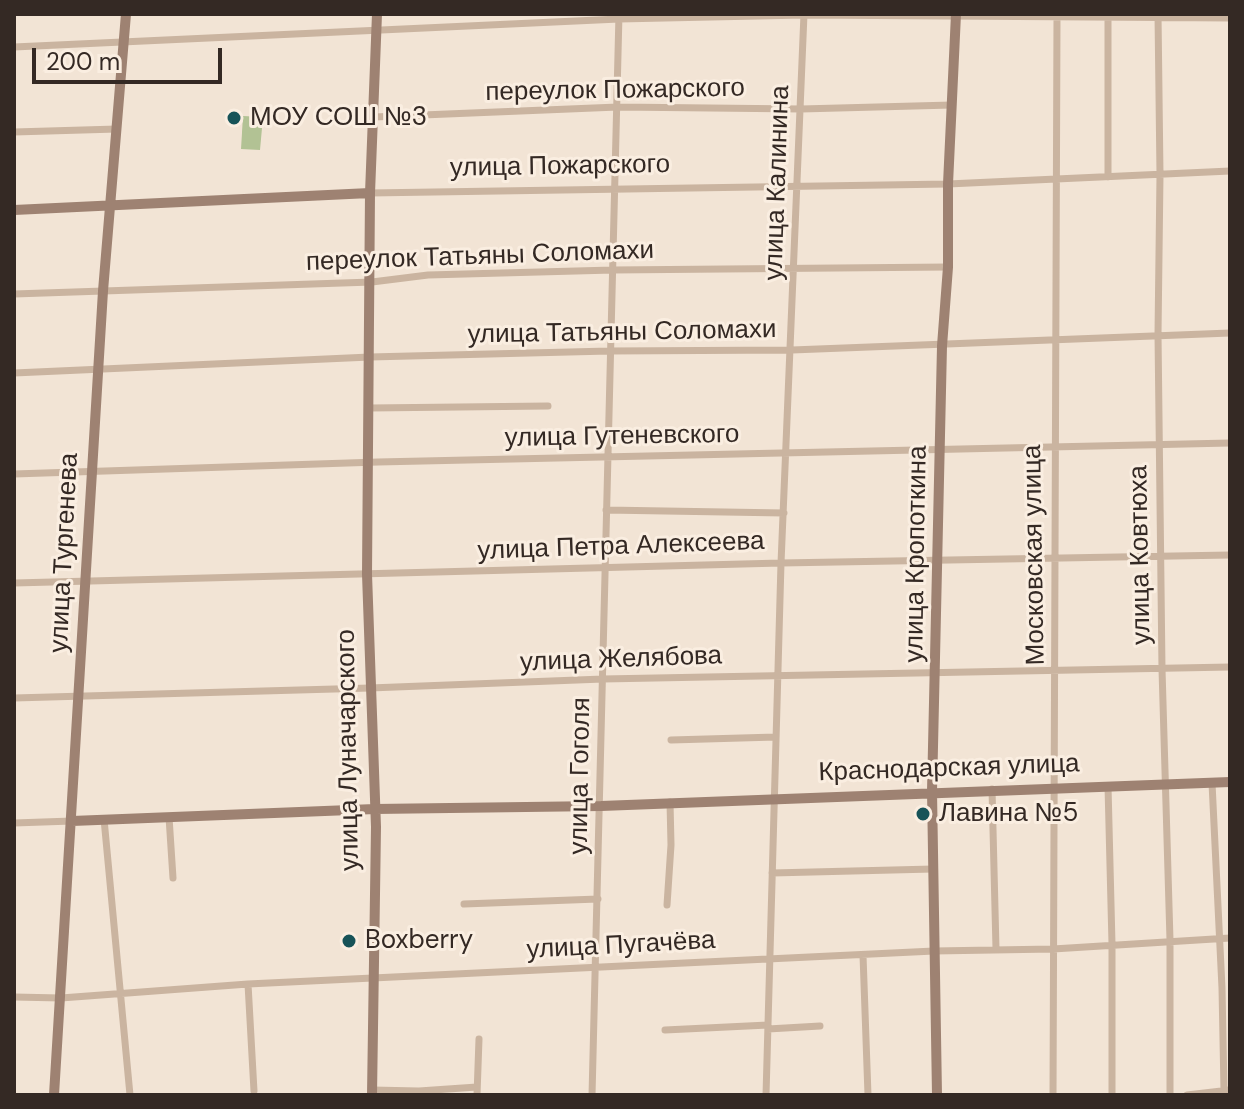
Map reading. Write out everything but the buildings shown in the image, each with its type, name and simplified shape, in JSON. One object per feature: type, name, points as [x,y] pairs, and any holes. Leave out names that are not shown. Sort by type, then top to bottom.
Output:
[{"type":"main road","name":"улица Тургенева","points":[[54,1095],[91,471],[126,14]]},
{"type":"main road","name":"улица Луначарского","points":[[372,1092],[375,809],[367,574],[372,282],[370,193],[377,14]]},
{"type":"main road","name":"улица Кропоткина","points":[[937,1095],[932,791],[942,346],[948,267],[948,184],[956,16]]},
{"type":"main road","name":"улица Пожарского","points":[[14,210],[370,193]]},
{"type":"main road","name":"Краснодарская улица","points":[[72,821],[375,809],[601,806],[1230,782]]},
{"type":"street","name":"улица Калинина","points":[[766,1095],[781,563],[804,15]]},
{"type":"street","points":[[14,47],[376,31],[619,16],[1158,15],[1230,18]]},
{"type":"street","name":"улица Ковтюха","points":[[1158,15],[1159,444],[1170,940],[1170,1095]]},
{"type":"street","name":"улица Гоголя","points":[[592,1095],[619,16]]},
{"type":"street","name":"Московская улица","points":[[1053,1095],[1057,16]]},
{"type":"street","points":[[1108,17],[1108,177]]},
{"type":"street","name":"переулок Пожарского","points":[[374,117],[618,107],[801,109],[952,105]]},
{"type":"street","points":[[14,132],[117,129]]},
{"type":"street","name":"улица Пожарского","points":[[370,193],[948,184],[1230,171]]},
{"type":"street","name":"переулок Татьяны Соломахи","points":[[14,294],[372,282],[428,275],[948,267]]},
{"type":"street","name":"улица Татьяны Соломахи","points":[[14,373],[370,357],[942,346],[1230,333]]},
{"type":"street","points":[[370,408],[548,406]]},
{"type":"street","name":"улица Гутеневского","points":[[14,474],[1230,443]]},
{"type":"street","points":[[606,510],[784,513]]},
{"type":"street","name":"улица Петра Алексеева","points":[[14,583],[1230,555]]},
{"type":"street","name":"улица Желябова","points":[[14,698],[603,679],[1230,667]]},
{"type":"street","points":[[671,740],[776,737]]},
{"type":"street","points":[[1187,1095],[1227,1090],[1212,783]]},
{"type":"street","points":[[1108,786],[1112,1095]]},
{"type":"street","points":[[992,789],[996,949]]},
{"type":"street","points":[[667,905],[670,802]]},
{"type":"street","points":[[169,817],[173,878]]},
{"type":"street","points":[[104,819],[130,1095]]},
{"type":"street","name":"Краснодарская улица","points":[[14,823],[72,821]]},
{"type":"street","points":[[772,873],[933,869]]},
{"type":"street","points":[[464,904],[598,899]]},
{"type":"street","name":"улица Пугачёва","points":[[14,997],[119,996],[248,984],[934,951],[1053,949],[1230,938]]},
{"type":"street","points":[[863,955],[868,1095]]},
{"type":"street","points":[[248,984],[254,1091]]},
{"type":"street","points":[[665,1030],[820,1026]]},
{"type":"street","points":[[477,1091],[479,1039]]},
{"type":"street","name":"улица Луначарского","points":[[372,1092],[477,1091]]},
{"type":"green space","points":[[243,116],[263,117],[260,150],[241,149]]},
{"type":"place","name":"МОУ СОШ №3","points":[[234,118]]},
{"type":"place","name":"Лавина №5","points":[[923,814]]},
{"type":"place","name":"Boxberry","points":[[349,941]]}]
